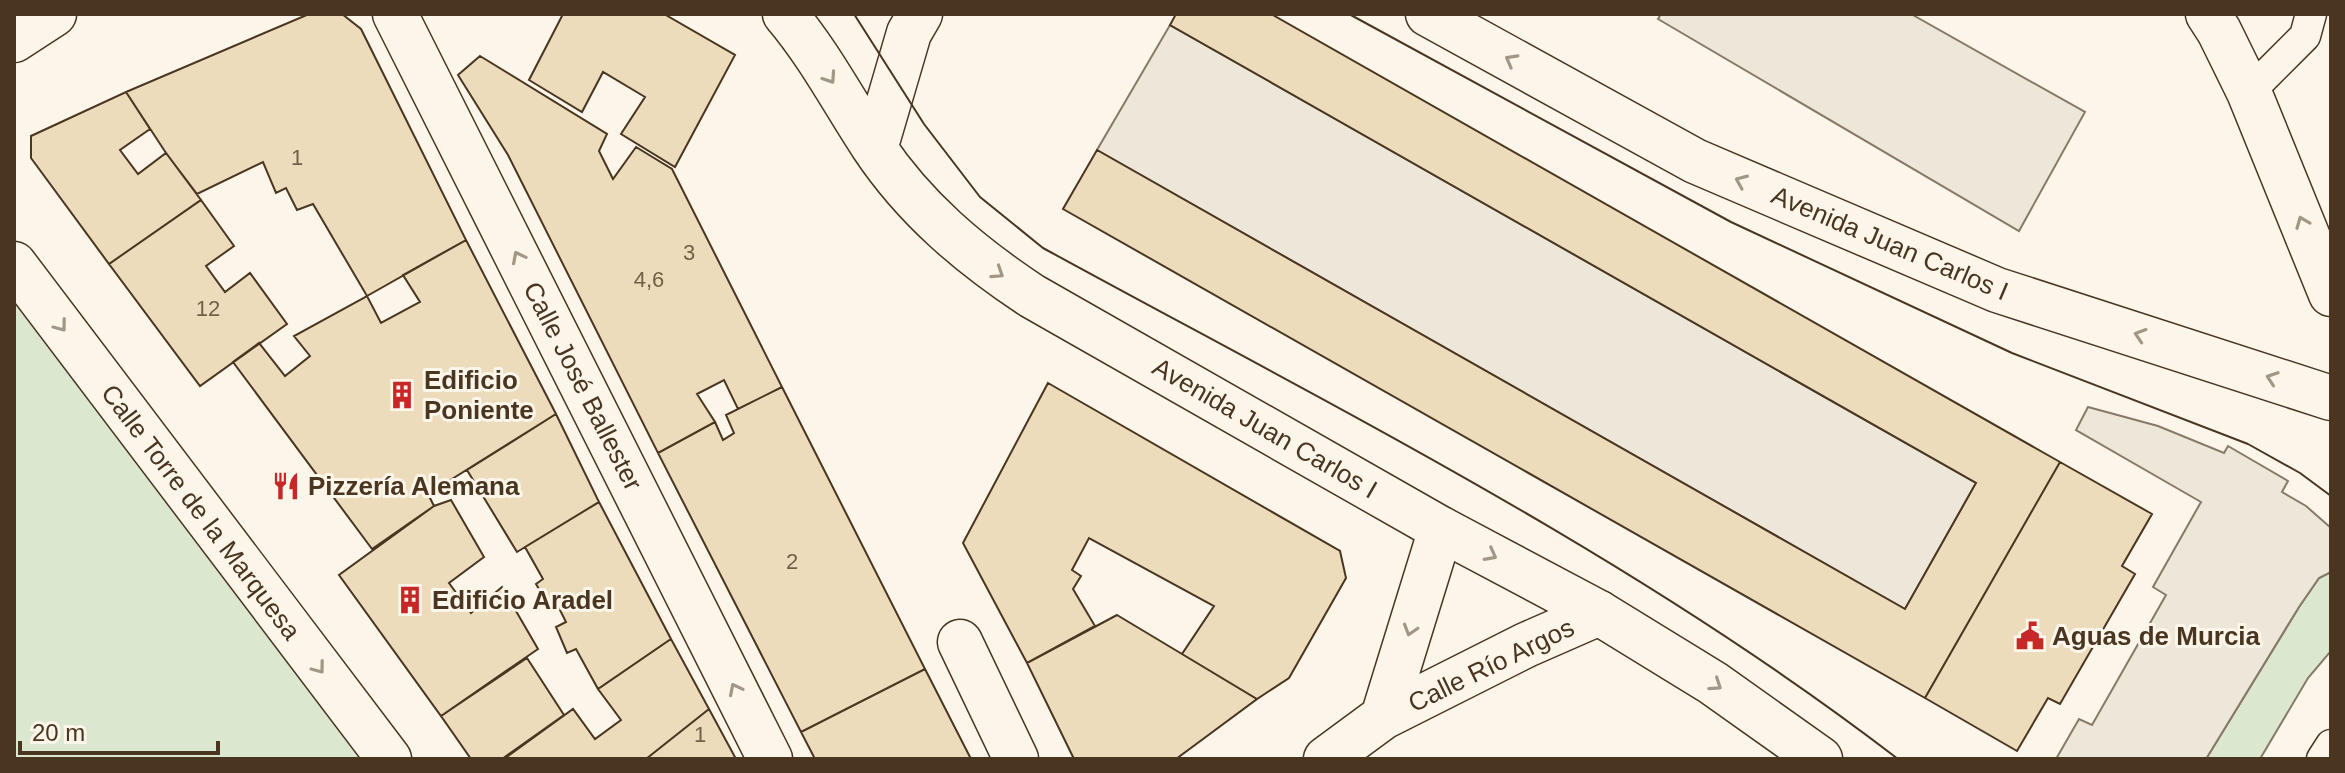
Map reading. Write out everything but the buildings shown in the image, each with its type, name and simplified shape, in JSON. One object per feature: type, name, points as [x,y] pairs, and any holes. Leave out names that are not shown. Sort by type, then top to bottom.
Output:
[{"type":"street","points":[[14,40],[54,14]]},
{"type":"street","name":"Calle José Ballester","points":[[395,14],[770,759]]},
{"type":"street","name":"Avenida Juan Carlos I","points":[[785,14],[875,149],[913,197],[948,235],[986,266],[1032,296],[1441,529],[1599,613],[1713,683],[1820,759]]},
{"type":"street","points":[[875,149],[909,33],[920,14]]},
{"type":"street","name":"Avenida Juan Carlos I","points":[[1428,14],[1695,161],[1997,290],[2331,398]]},
{"type":"street","points":[[2208,14],[2249,92],[2331,294]]},
{"type":"street","name":"Calle Torre de la Marquesa","points":[[14,264],[389,759]]},
{"type":"street","name":"Calle Río Argos","points":[[1383,717],[1441,529]]},
{"type":"street","name":"Calle Río Argos","points":[[1326,759],[1383,717],[1526,645],[1599,613]]},
{"type":"street","points":[[960,642],[1016,759]]},
{"type":"lane","points":[[2249,92],[2305,36],[2311,14]]},
{"type":"lane","points":[[2322,759],[2331,745]]},
{"type":"green space","points":[[14,264],[389,759],[14,759]]},
{"type":"green space","points":[[2331,572],[2331,651],[2308,678],[2260,759],[2206,759],[2299,607],[2319,578]]},
{"type":"shaded area","points":[[1661,14],[1911,14],[2085,112],[2019,231],[1658,19]]},
{"type":"shaded area","points":[[1170,25],[1976,483],[1905,609],[1097,150]]},
{"type":"shaded area","points":[[2088,407],[2158,426],[2224,453],[2228,446],[2288,481],[2282,492],[2306,506],[2331,528],[2331,572],[2319,578],[2299,607],[2206,759],[2056,759],[2079,719],[2092,725],[2166,595],[2153,587],[2201,502],[2076,430]]},
{"type":"tram line","points":[[854,14],[924,124],[980,197],[1043,248],[1372,426],[1588,550],[1797,685],[1898,759]]},
{"type":"tram line","points":[[1349,14],[1731,222],[2012,353],[2248,444],[2300,473],[2331,496]]},
{"type":"place","name":"Edificio Poniente","points":[[402,395]]},
{"type":"place","name":"Pizzería Alemana","points":[[286,486]]},
{"type":"place","name":"Edificio Aradel","points":[[410,600]]},
{"type":"place","name":"Aguas de Murcia","points":[[2030,636]]}]
